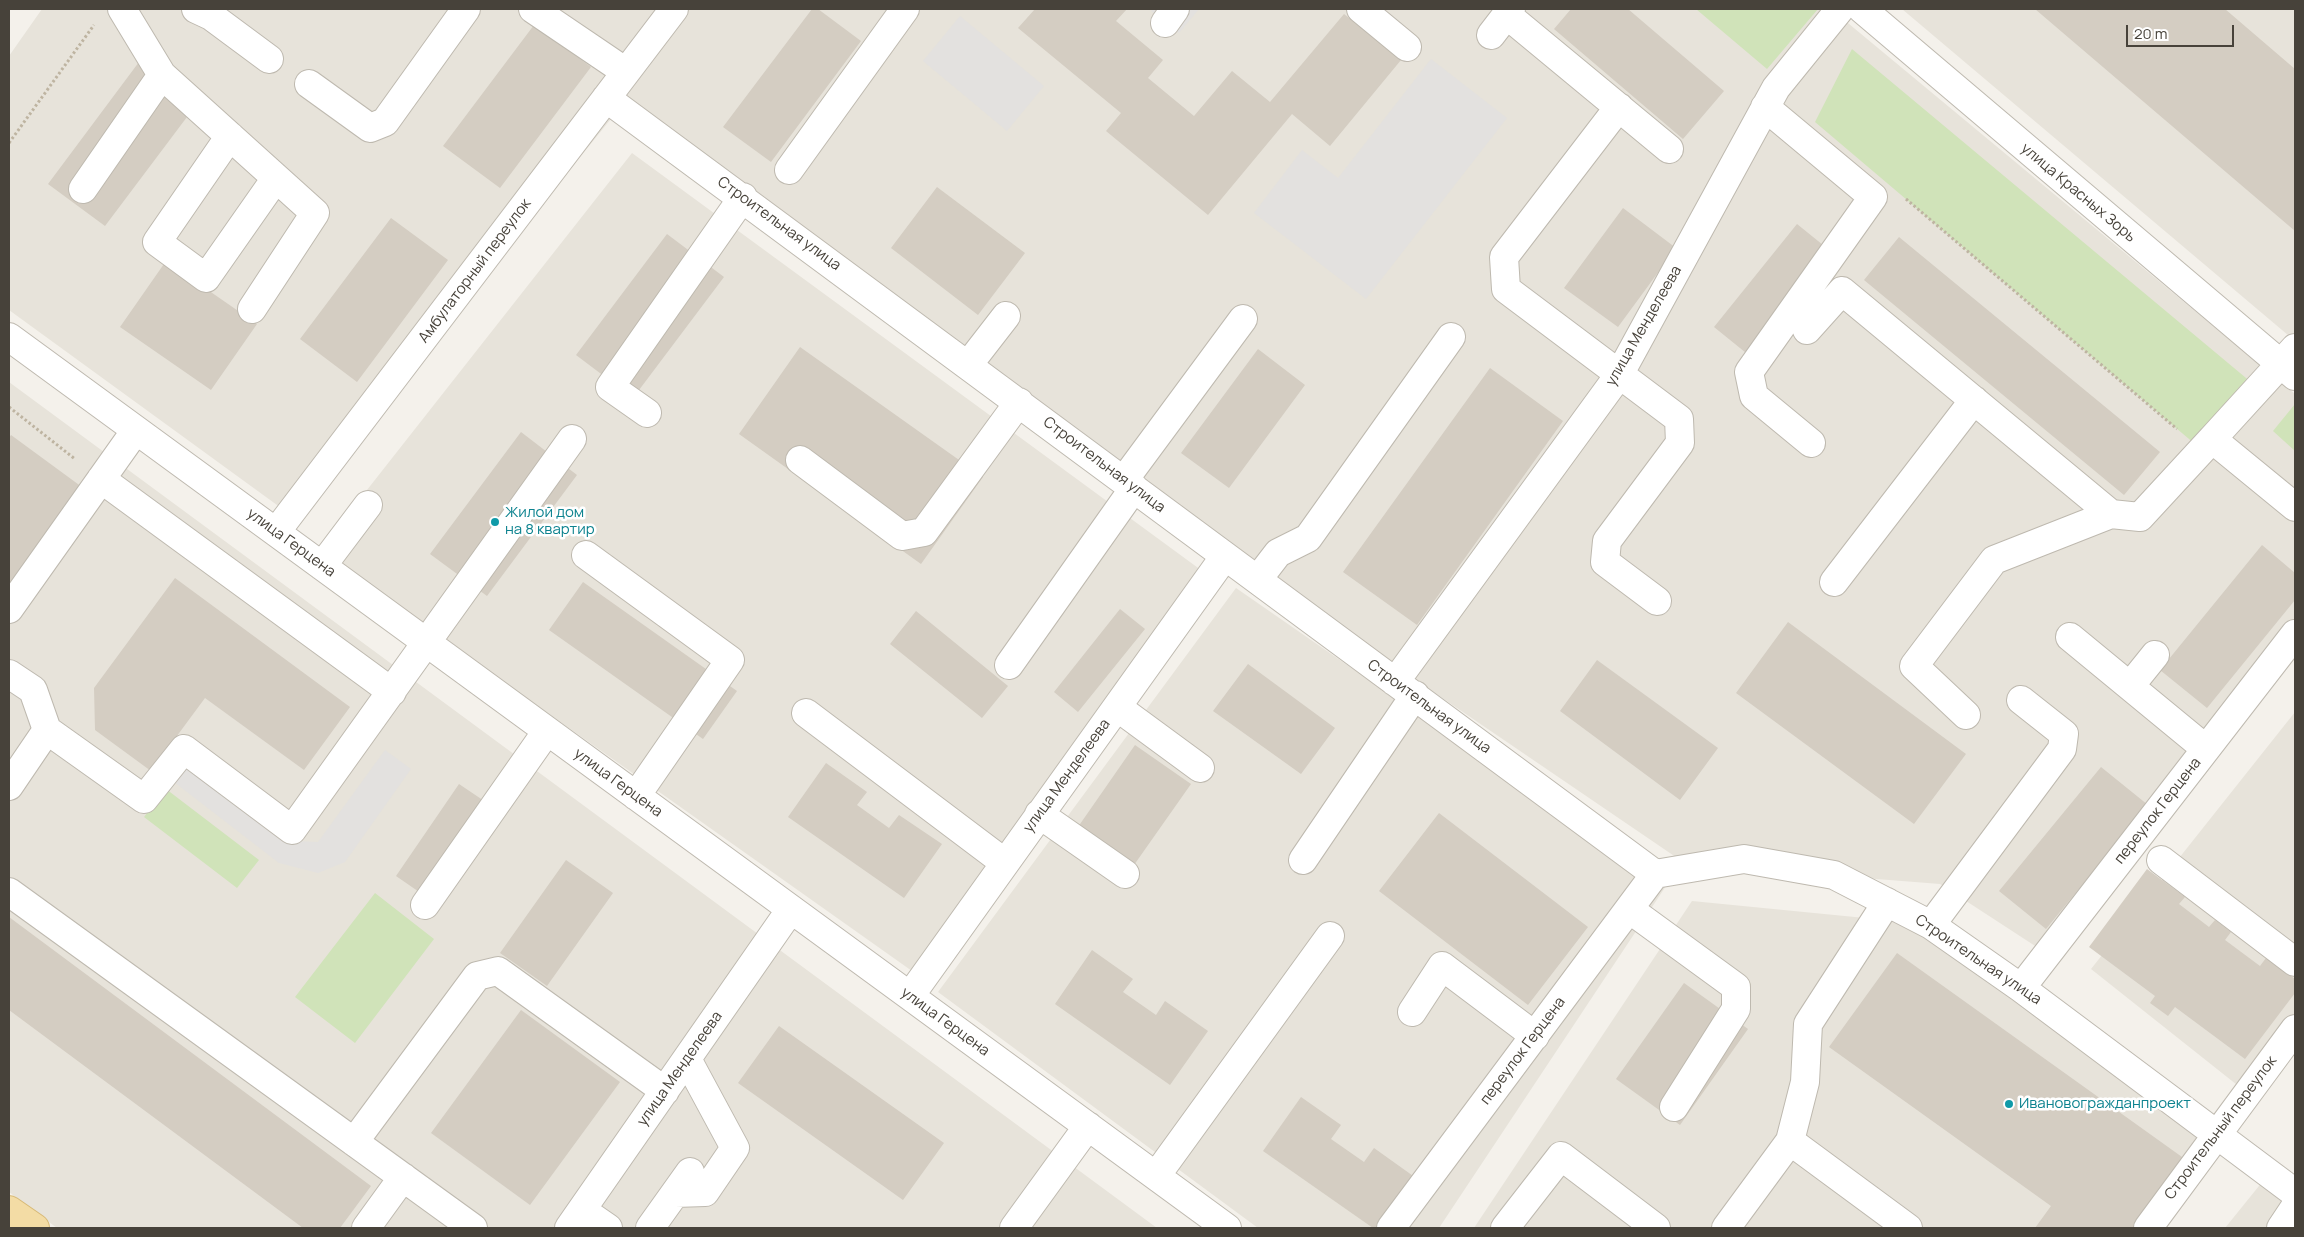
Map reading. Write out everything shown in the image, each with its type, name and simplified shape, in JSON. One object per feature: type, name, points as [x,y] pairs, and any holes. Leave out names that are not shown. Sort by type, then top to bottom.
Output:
[{"type":"main road","points":[[9,1210],[35,1228]]},
{"type":"street","points":[[122,9],[162,75],[315,212],[252,309]]},
{"type":"street","points":[[309,84],[370,128],[385,122],[466,9]]},
{"type":"street","points":[[534,9],[626,72]]},
{"type":"street","name":"Амбулаторный переулок","points":[[276,532],[674,9]]},
{"type":"street","points":[[1361,9],[1407,47]]},
{"type":"street","name":"улица Менделеева","points":[[1303,860],[1405,689],[1619,375],[1776,88],[1840,9]]},
{"type":"street","name":"улица Красных Зорь","points":[[1862,9],[2291,363]]},
{"type":"street","points":[[208,11],[269,59]]},
{"type":"street","points":[[789,170],[896,12]]},
{"type":"street","points":[[1503,19],[1619,107],[1669,150]]},
{"type":"street","points":[[83,189],[162,75]]},
{"type":"street","name":"Строительная улица","points":[[606,98],[744,197],[1655,874],[1744,859],[1834,875],[1931,925],[2021,988],[2295,1193]]},
{"type":"street","points":[[1619,107],[1504,257],[1506,289],[1679,420],[1680,443],[1607,541],[1606,562],[1657,601]]},
{"type":"street","points":[[1765,108],[1873,196],[1749,372],[1754,396],[1811,443]]},
{"type":"street","points":[[230,136],[157,242],[206,278],[276,178]]},
{"type":"street","points":[[647,413],[610,387],[744,197]]},
{"type":"street","points":[[1807,330],[1842,291],[2111,514]]},
{"type":"street","points":[[968,364],[1006,316]]},
{"type":"street","points":[[1009,665],[1129,484],[1242,319]]},
{"type":"street","name":"улица Герцена","points":[[9,337],[1227,1228]]},
{"type":"street","points":[[1258,579],[1278,553],[1308,538],[1451,337]]},
{"type":"street","points":[[1966,715],[1914,666],[1994,560],[2111,514],[2140,517],[2207,444],[2291,363]]},
{"type":"street","points":[[1834,582],[1974,400]]},
{"type":"street","points":[[800,460],[902,536],[924,532],[1019,402]]},
{"type":"street","points":[[9,609],[136,430]]},
{"type":"street","points":[[9,674],[33,690],[47,730],[144,799],[184,748],[292,830],[572,439]]},
{"type":"street","points":[[2207,444],[2295,507]]},
{"type":"street","points":[[101,479],[392,692]]},
{"type":"street","points":[[322,566],[368,504]]},
{"type":"street","points":[[586,555],[730,660],[636,796]]},
{"type":"street","name":"улица Менделеева","points":[[910,996],[1225,556]]},
{"type":"street","name":"переулок Герцена","points":[[2021,988],[2295,634]]},
{"type":"street","points":[[2070,637],[2206,749]]},
{"type":"street","points":[[2130,686],[2155,655]]},
{"type":"street","points":[[1931,925],[2062,749],[2064,734],[2021,700]]},
{"type":"street","points":[[1116,707],[1200,768]]},
{"type":"street","points":[[806,713],[1005,863]]},
{"type":"street","points":[[9,786],[47,730]]},
{"type":"street","points":[[425,905],[547,731]]},
{"type":"street","points":[[1039,814],[1125,874]]},
{"type":"street","points":[[2161,860],[2295,962]]},
{"type":"street","name":"переулок Герцена","points":[[1391,1228],[1655,874]]},
{"type":"street","points":[[9,892],[473,1228]]},
{"type":"street","points":[[1726,1228],[1790,1141],[1805,1082],[1808,1024],[1887,902]]},
{"type":"street","name":"улица Менделеева","points":[[575,1219],[791,909]]},
{"type":"street","points":[[1629,909],[1736,987],[1736,1010],[1674,1107]]},
{"type":"street","points":[[1156,1176],[1330,936]]},
{"type":"street","points":[[1412,1012],[1442,966],[1534,1036]]},
{"type":"street","points":[[354,1142],[477,976],[498,971],[665,1091]]},
{"type":"street","name":"Строительный переулок","points":[[2148,1228],[2295,1029]]},
{"type":"street","points":[[650,1228],[683,1182],[705,1192],[735,1148],[687,1059]]},
{"type":"street","points":[[1014,1228],[1088,1126]]},
{"type":"street","points":[[1790,1141],[1908,1228]]},
{"type":"street","points":[[1505,1228],[1561,1156],[1656,1228]]},
{"type":"street","points":[[366,1228],[403,1177]]},
{"type":"street","points":[[2281,1228],[2295,1207]]},
{"type":"street","points":[[575,1219],[608,1228]]},
{"type":"path","points":[[9,144],[95,25]]},
{"type":"path","points":[[1898,193],[2207,444]]},
{"type":"path","points":[[9,407],[101,479]]},
{"type":"shaded area","points":[[42,9],[1831,9],[2295,394],[2295,651],[2049,955],[1940,884],[1686,864],[1134,488],[619,109],[276,532],[288,513],[9,310],[9,56]]},
{"type":"shaded area","points":[[1153,9],[1199,9],[1179,33],[1151,11]]},
{"type":"shaded area","points":[[1902,9],[2295,9],[2295,341]]},
{"type":"shaded area","points":[[960,16],[1044,86],[1007,131],[923,61]]},
{"type":"shaded area","points":[[1431,59],[1507,118],[1366,299],[1254,213],[1302,150],[1338,178]]},
{"type":"shaded area","points":[[632,153],[1205,573],[912,971],[319,551]]},
{"type":"shaded area","points":[[9,382],[1157,1228],[57,1228],[9,1192]]},
{"type":"shaded area","points":[[1236,588],[1666,886],[1439,1228],[1258,1228],[938,992]]},
{"type":"shaded area","points":[[2295,712],[2295,1054],[2256,1100],[2091,969]]},
{"type":"shaded area","points":[[385,750],[411,769],[345,862],[318,873],[279,863],[174,782],[191,759],[296,841],[318,842]]},
{"type":"shaded area","points":[[1692,901],[1926,924],[2218,1144],[2152,1228],[1474,1228]]},
{"type":"shaded area","points":[[2263,1181],[2295,1208],[2295,1228],[2225,1228]]},
{"type":"green space","points":[[1696,9],[1818,9],[1767,69]]},
{"type":"green space","points":[[1852,49],[2252,383],[2202,450],[1815,122]]},
{"type":"green space","points":[[2295,404],[2295,451],[2273,431]]},
{"type":"green space","points":[[166,789],[259,860],[237,888],[144,817]]},
{"type":"green space","points":[[375,893],[434,939],[355,1043],[295,997]]},
{"type":"building","points":[[812,9],[818,9],[861,41],[771,162],[723,127]]},
{"type":"building","points":[[1035,9],[1127,9],[1116,21],[1163,60],[1148,78],[1194,116],[1232,71],[1270,102],[1344,14],[1401,60],[1330,146],[1292,114],[1208,215],[1106,131],[1121,113],[1018,28]]},
{"type":"building","points":[[1571,9],[1628,9],[1724,91],[1683,139],[1554,29]]},
{"type":"building","points":[[2035,9],[2225,9],[2295,69],[2295,231]]},
{"type":"building","points":[[534,25],[591,67],[500,188],[443,146]]},
{"type":"building","points":[[139,62],[196,105],[105,226],[48,184]]},
{"type":"building","points":[[937,187],[1025,253],[978,315],[891,248]]},
{"type":"building","points":[[1623,208],[1676,248],[1618,327],[1564,288]]},
{"type":"building","points":[[391,218],[448,260],[357,382],[300,339]]},
{"type":"building","points":[[1797,224],[1844,262],[1761,365],[1714,327]]},
{"type":"building","points":[[667,234],[724,277],[633,398],[576,355]]},
{"type":"building","points":[[1899,237],[2160,452],[2124,495],[1864,280]]},
{"type":"building","points":[[166,261],[257,324],[211,390],[120,327]]},
{"type":"building","points":[[800,347],[983,477],[921,564],[739,434]]},
{"type":"building","points":[[1258,349],[1305,385],[1229,488],[1181,453]]},
{"type":"building","points":[[1490,368],[1563,421],[1417,625],[1343,572]]},
{"type":"building","points":[[521,432],[577,475],[487,596],[430,554]]},
{"type":"building","points":[[11,435],[86,490],[9,594],[9,438]]},
{"type":"building","points":[[2262,545],[2295,573],[2295,600],[2207,708],[2160,670]]},
{"type":"building","points":[[175,578],[350,707],[304,770],[205,698],[151,771],[95,730],[94,688]]},
{"type":"building","points":[[583,582],[737,691],[703,739],[549,630]]},
{"type":"building","points":[[1120,609],[1145,629],[1078,712],[1054,692]]},
{"type":"building","points":[[916,611],[1008,686],[982,718],[890,644]]},
{"type":"building","points":[[1788,622],[1966,754],[1914,824],[1736,693]]},
{"type":"building","points":[[1597,660],[1718,748],[1680,800],[1560,711]]},
{"type":"building","points":[[1248,664],[1335,728],[1301,774],[1213,711]]},
{"type":"building","points":[[1135,745],[1191,784],[1134,865],[1078,827]]},
{"type":"building","points":[[826,763],[867,792],[857,805],[889,828],[899,815],[942,844],[904,898],[788,817]]},
{"type":"building","points":[[2101,767],[2148,805],[2046,929],[1999,891]]},
{"type":"building","points":[[459,784],[502,813],[438,905],[396,876]]},
{"type":"building","points":[[1439,813],[1588,927],[1528,1005],[1379,891]]},
{"type":"building","points":[[566,860],[613,893],[547,986],[500,953]]},
{"type":"building","points":[[2147,869],[2185,897],[2179,904],[2209,927],[2215,920],[2231,932],[2225,940],[2260,966],[2266,958],[2295,979],[2295,993],[2245,1059],[2175,1007],[2168,1016],[2150,1003],[2155,996],[2089,947]]},
{"type":"building","points":[[9,917],[371,1186],[340,1228],[303,1228],[9,1010]]},
{"type":"building","points":[[1092,950],[1133,979],[1123,992],[1156,1015],[1165,1001],[1208,1031],[1170,1085],[1055,1004]]},
{"type":"building","name":"Ивановогражданпроект","points":[[1897,953],[2189,1162],[2141,1228],[2035,1228],[2051,1206],[1829,1047]]},
{"type":"building","points":[[1684,983],[1748,1029],[1680,1125],[1616,1079]]},
{"type":"building","points":[[521,1010],[620,1082],[530,1205],[431,1133]]},
{"type":"building","points":[[779,1026],[944,1143],[903,1200],[738,1083]]},
{"type":"building","points":[[1301,1097],[1341,1125],[1331,1139],[1364,1162],[1374,1148],[1416,1178],[1381,1228],[1373,1228],[1263,1151]]},
{"type":"place","name":"Жилой дом на 8 квартир","points":[[495,522]]},
{"type":"place","name":"Ивановогражданпроект","points":[[2009,1104]]}]
